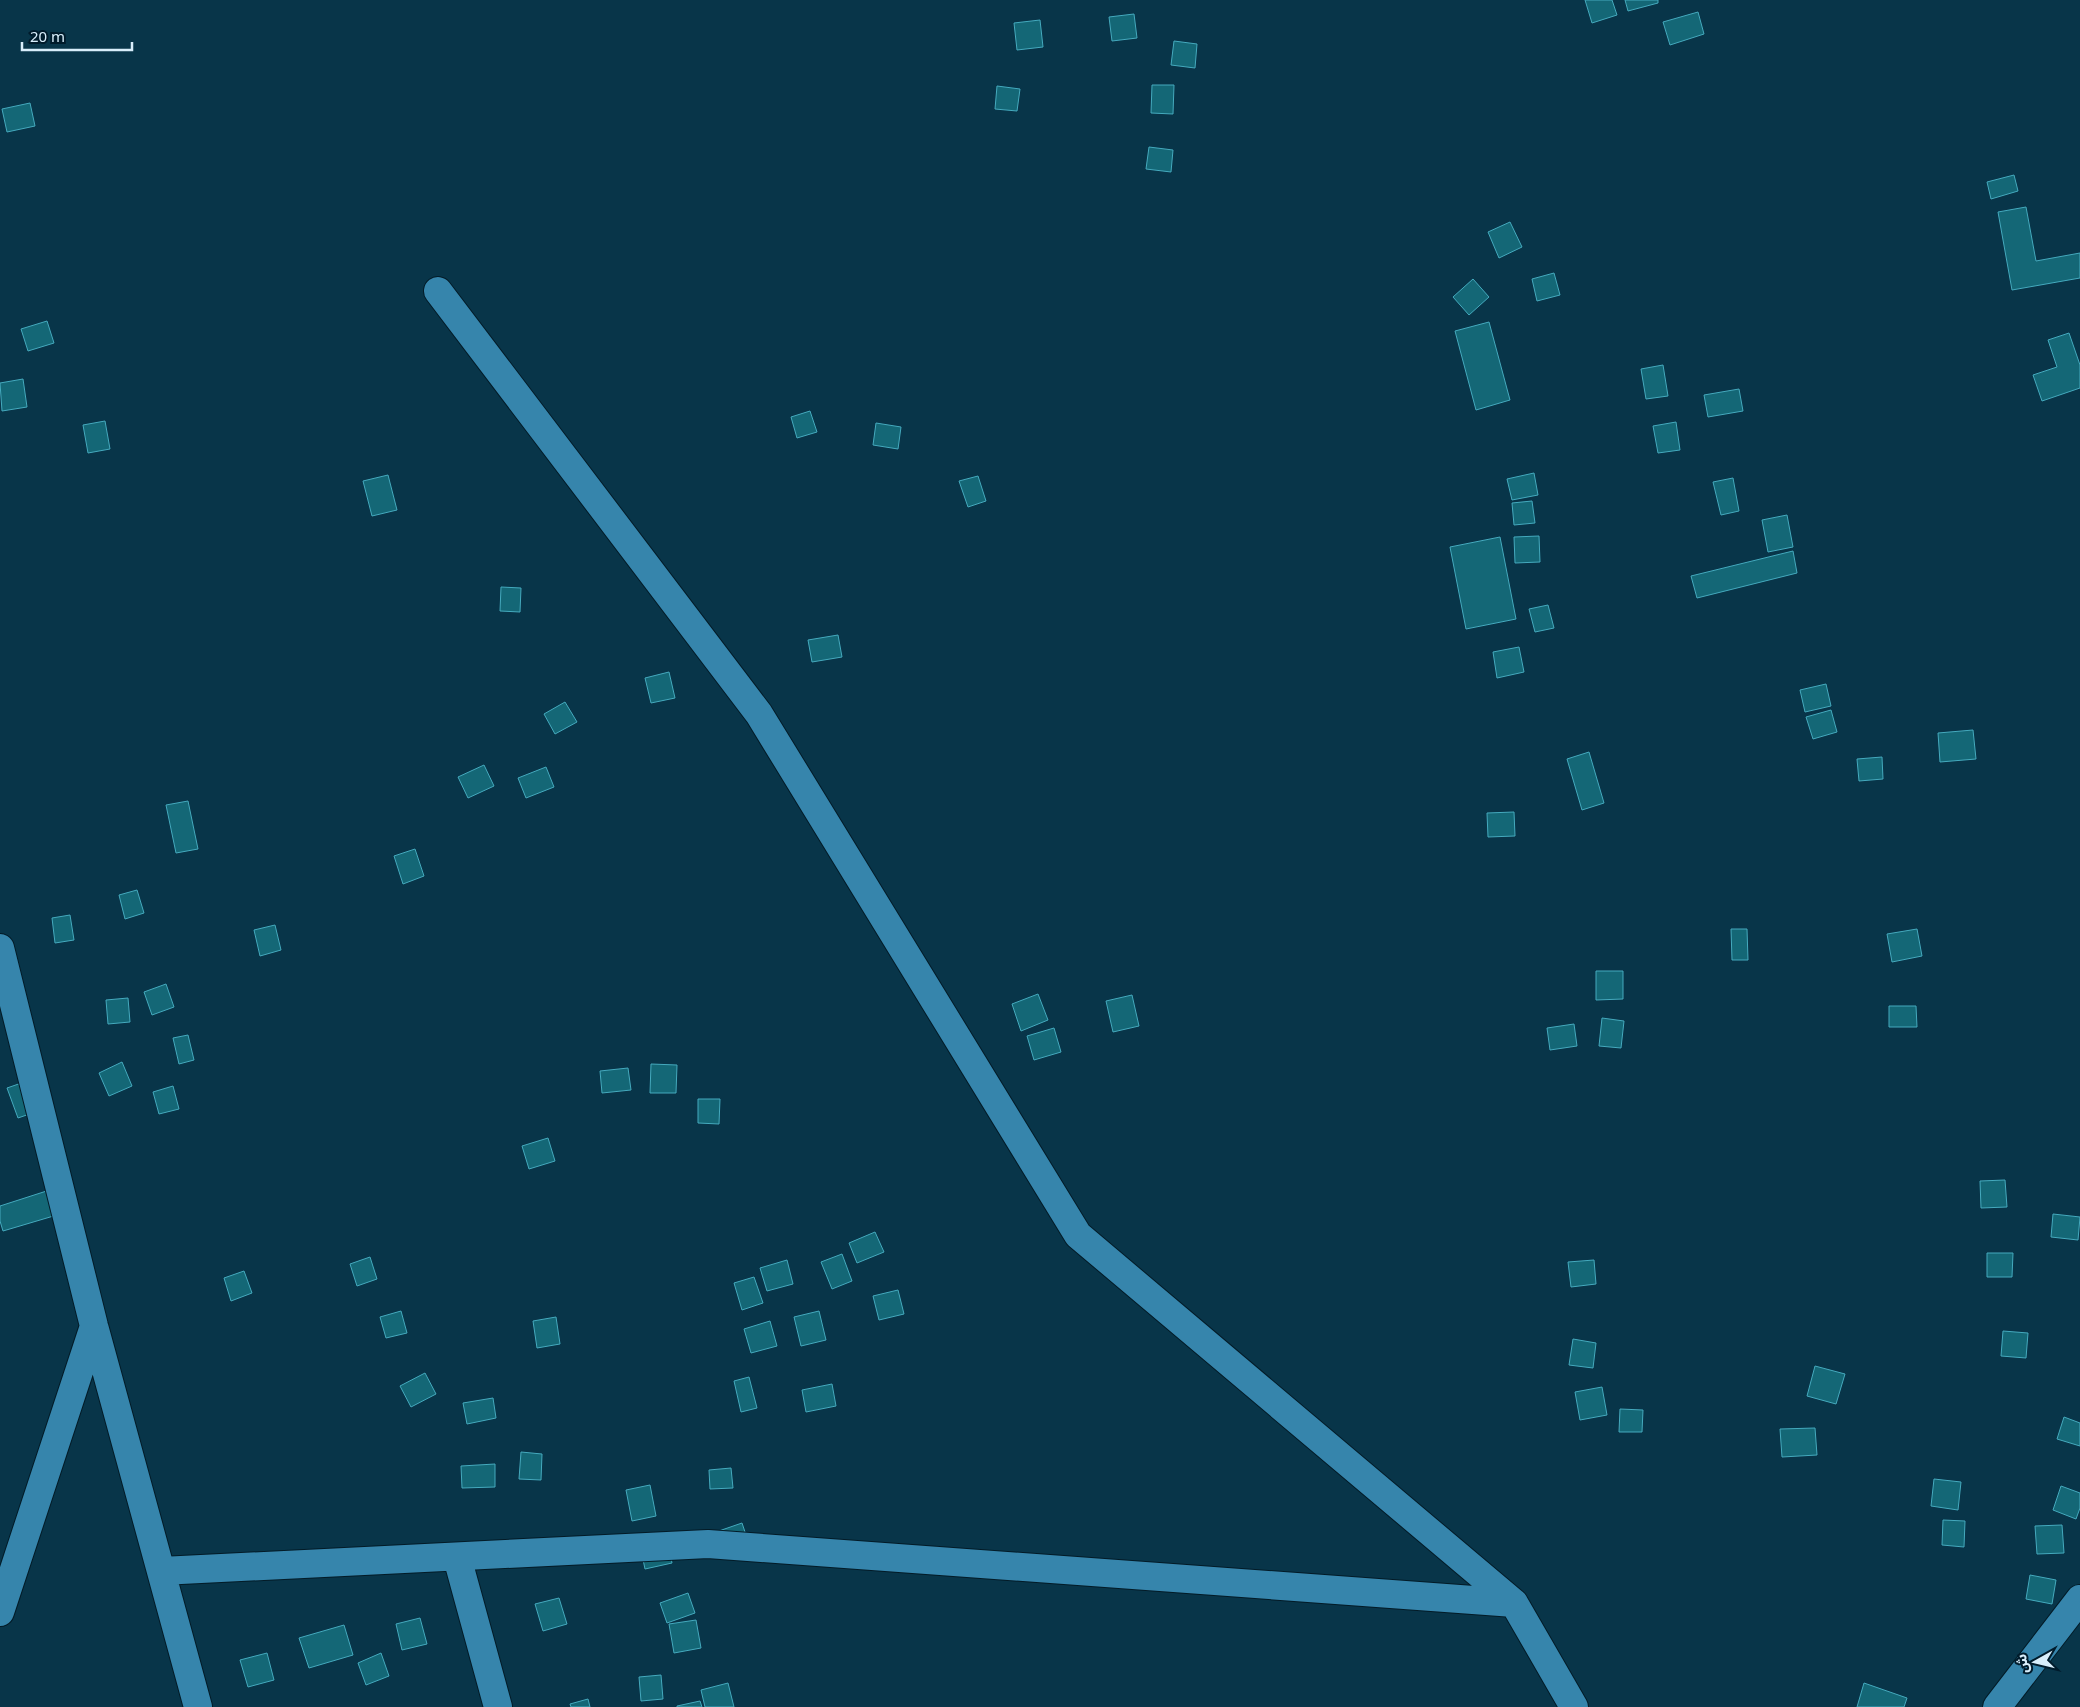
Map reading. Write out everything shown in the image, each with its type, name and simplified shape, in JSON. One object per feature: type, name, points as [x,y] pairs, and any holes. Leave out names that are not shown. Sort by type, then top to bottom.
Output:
[{"type":"street","points":[[438,291],[759,714],[1078,1235],[1514,1603],[1574,1707]]},
{"type":"street","points":[[0,948],[94,1326],[198,1707]]},
{"type":"street","points":[[0,1612],[94,1326]]},
{"type":"street","points":[[161,1571],[708,1544],[1514,1603]]},
{"type":"street","points":[[457,1557],[498,1707]]},
{"type":"street","points":[[1998,1707],[2080,1599]]},
{"type":"building","points":[[1585,0],[1612,0],[1617,15],[1592,23]]},
{"type":"building","points":[[1625,0],[1658,0],[1658,3],[1628,11]]},
{"type":"building","points":[[1698,12],[1704,34],[1670,45],[1663,22]]},
{"type":"building","points":[[1134,14],[1137,38],[1112,41],[1109,17]]},
{"type":"building","points":[[1040,20],[1043,47],[1017,50],[1014,23]]},
{"type":"building","points":[[1174,41],[1197,44],[1195,68],[1171,65]]},
{"type":"building","points":[[1152,85],[1174,85],[1173,114],[1151,113]]},
{"type":"building","points":[[997,86],[1020,89],[1017,111],[995,109]]},
{"type":"building","points":[[30,103],[35,126],[7,132],[2,109]]},
{"type":"building","points":[[1149,147],[1173,150],[1171,172],[1146,169]]},
{"type":"building","points":[[2014,175],[2018,191],[1991,199],[1987,182]]},
{"type":"building","points":[[2026,207],[2036,261],[2080,253],[2080,278],[2012,290],[1998,212]]},
{"type":"building","points":[[1510,222],[1522,247],[1499,258],[1488,232]]},
{"type":"building","points":[[1554,273],[1560,295],[1537,301],[1532,279]]},
{"type":"building","points":[[1473,279],[1489,297],[1469,315],[1453,297]]},
{"type":"building","points":[[47,321],[54,343],[28,351],[21,329]]},
{"type":"building","points":[[1489,322],[1510,400],[1476,410],[1455,331]]},
{"type":"building","points":[[2069,333],[2080,365],[2080,388],[2042,401],[2033,375],[2057,367],[2048,340]]},
{"type":"building","points":[[1663,365],[1668,396],[1646,399],[1641,369]]},
{"type":"building","points":[[23,379],[27,407],[2,411],[0,383]]},
{"type":"building","points":[[1739,389],[1743,411],[1708,417],[1704,395]]},
{"type":"building","points":[[810,411],[817,432],[797,438],[791,417]]},
{"type":"building","points":[[105,421],[110,449],[88,453],[83,425]]},
{"type":"building","points":[[1676,422],[1680,450],[1658,453],[1653,426]]},
{"type":"building","points":[[876,423],[901,427],[898,449],[873,445]]},
{"type":"building","points":[[1534,473],[1538,495],[1512,500],[1507,479]]},
{"type":"building","points":[[388,475],[397,510],[372,516],[363,481]]},
{"type":"building","points":[[978,476],[986,501],[968,507],[959,481]]},
{"type":"building","points":[[1733,478],[1739,511],[1721,515],[1713,482]]},
{"type":"building","points":[[1532,501],[1535,523],[1514,525],[1512,503]]},
{"type":"building","points":[[1787,515],[1793,547],[1768,552],[1762,520]]},
{"type":"building","points":[[1539,536],[1540,562],[1515,563],[1514,537]]},
{"type":"building","points":[[1500,537],[1516,619],[1466,629],[1450,547]]},
{"type":"building","points":[[1793,551],[1797,573],[1697,598],[1691,576]]},
{"type":"building","points":[[501,587],[521,588],[520,612],[500,611]]},
{"type":"building","points":[[1548,605],[1554,628],[1535,632],[1529,609]]},
{"type":"building","points":[[838,635],[842,657],[812,662],[808,640]]},
{"type":"building","points":[[1519,647],[1524,672],[1497,678],[1493,652]]},
{"type":"building","points":[[669,672],[675,698],[651,703],[645,678]]},
{"type":"building","points":[[1826,684],[1831,706],[1805,712],[1800,690]]},
{"type":"building","points":[[565,702],[577,722],[555,734],[544,714]]},
{"type":"building","points":[[1831,710],[1837,732],[1813,739],[1806,717]]},
{"type":"building","points":[[1973,730],[1976,759],[1940,762],[1938,733]]},
{"type":"building","points":[[1589,752],[1604,803],[1582,810],[1567,759]]},
{"type":"building","points":[[1882,757],[1883,779],[1859,781],[1857,759]]},
{"type":"building","points":[[484,765],[494,786],[468,798],[458,777]]},
{"type":"building","points":[[546,767],[554,787],[526,798],[518,778]]},
{"type":"building","points":[[188,801],[198,849],[176,853],[166,805]]},
{"type":"building","points":[[1514,812],[1515,836],[1488,837],[1487,813]]},
{"type":"building","points":[[415,849],[424,876],[403,884],[394,856]]},
{"type":"building","points":[[137,890],[144,913],[125,919],[119,895]]},
{"type":"building","points":[[70,915],[74,940],[55,943],[52,918]]},
{"type":"building","points":[[275,925],[281,950],[260,956],[254,930]]},
{"type":"building","points":[[1731,929],[1747,929],[1748,960],[1732,960]]},
{"type":"building","points":[[1917,929],[1922,956],[1892,962],[1887,934]]},
{"type":"building","points":[[1596,971],[1623,971],[1623,999],[1596,1000]]},
{"type":"building","points":[[166,984],[174,1007],[152,1015],[144,992]]},
{"type":"building","points":[[1038,994],[1048,1020],[1021,1031],[1012,1004]]},
{"type":"building","points":[[1132,995],[1139,1026],[1113,1032],[1106,1001]]},
{"type":"building","points":[[128,998],[130,1022],[108,1024],[106,1000]]},
{"type":"building","points":[[1889,1006],[1916,1006],[1917,1027],[1889,1027]]},
{"type":"building","points":[[1602,1018],[1624,1021],[1621,1048],[1599,1046]]},
{"type":"building","points":[[1574,1024],[1577,1046],[1550,1050],[1547,1028]]},
{"type":"building","points":[[1054,1028],[1061,1052],[1034,1060],[1027,1036]]},
{"type":"building","points":[[188,1035],[194,1060],[179,1064],[173,1038]]},
{"type":"building","points":[[122,1062],[132,1086],[109,1096],[99,1073]]},
{"type":"building","points":[[651,1064],[677,1065],[676,1093],[650,1093]]},
{"type":"building","points":[[628,1068],[631,1090],[602,1093],[600,1071]]},
{"type":"building","points":[[33,1079],[44,1109],[18,1118],[7,1088]]},
{"type":"building","points":[[173,1086],[179,1109],[159,1114],[153,1092]]},
{"type":"building","points":[[698,1099],[720,1099],[719,1124],[698,1123]]},
{"type":"building","points":[[548,1138],[555,1161],[529,1169],[522,1146]]},
{"type":"building","points":[[2005,1180],[2007,1207],[1981,1208],[1980,1181]]},
{"type":"building","points":[[59,1187],[67,1212],[3,1231],[0,1221],[0,1206]]},
{"type":"building","points":[[2053,1214],[2080,1217],[2078,1240],[2051,1237]]},
{"type":"building","points":[[875,1232],[884,1252],[857,1263],[849,1243]]},
{"type":"building","points":[[1987,1253],[2013,1253],[2012,1277],[1987,1277]]},
{"type":"building","points":[[842,1254],[852,1281],[832,1289],[821,1262]]},
{"type":"building","points":[[370,1257],[377,1279],[357,1286],[350,1264]]},
{"type":"building","points":[[787,1260],[793,1284],[767,1291],[760,1268]]},
{"type":"building","points":[[1594,1260],[1596,1284],[1571,1287],[1568,1262]]},
{"type":"building","points":[[244,1271],[252,1293],[231,1301],[224,1278]]},
{"type":"building","points":[[754,1277],[763,1303],[742,1310],[734,1283]]},
{"type":"building","points":[[898,1290],[904,1314],[879,1320],[873,1296]]},
{"type":"building","points":[[401,1311],[407,1333],[386,1338],[380,1317]]},
{"type":"building","points":[[819,1311],[826,1340],[801,1346],[794,1317]]},
{"type":"building","points":[[556,1317],[560,1344],[537,1348],[533,1321]]},
{"type":"building","points":[[770,1321],[777,1346],[751,1353],[744,1329]]},
{"type":"building","points":[[2003,1331],[2028,1333],[2026,1358],[2001,1356]]},
{"type":"building","points":[[1573,1339],[1596,1343],[1593,1368],[1569,1365]]},
{"type":"building","points":[[1815,1366],[1845,1374],[1836,1404],[1807,1396]]},
{"type":"building","points":[[425,1373],[436,1394],[411,1407],[400,1386]]},
{"type":"building","points":[[749,1377],[757,1408],[741,1412],[734,1381]]},
{"type":"building","points":[[832,1384],[836,1406],[806,1412],[802,1390]]},
{"type":"building","points":[[1602,1387],[1607,1415],[1580,1420],[1575,1392]]},
{"type":"building","points":[[493,1398],[496,1418],[467,1424],[463,1403]]},
{"type":"building","points":[[1620,1409],[1643,1410],[1642,1432],[1619,1432]]},
{"type":"building","points":[[2064,1417],[2080,1423],[2080,1446],[2057,1439]]},
{"type":"building","points":[[1815,1428],[1817,1455],[1782,1457],[1780,1429]]},
{"type":"building","points":[[521,1452],[542,1454],[541,1480],[519,1479]]},
{"type":"building","points":[[495,1464],[495,1487],[462,1488],[461,1466]]},
{"type":"building","points":[[731,1468],[733,1488],[710,1489],[709,1470]]},
{"type":"building","points":[[1934,1479],[1961,1482],[1958,1510],[1931,1506]]},
{"type":"building","points":[[650,1485],[656,1516],[632,1521],[626,1490]]},
{"type":"building","points":[[2061,1486],[2080,1493],[2080,1508],[2076,1519],[2053,1510]]},
{"type":"building","points":[[1943,1520],[1965,1521],[1964,1547],[1942,1545]]},
{"type":"building","points":[[742,1523],[748,1541],[713,1533]]},
{"type":"building","points":[[2062,1525],[2064,1553],[2037,1554],[2035,1526]]},
{"type":"building","points":[[667,1539],[672,1563],[645,1569],[640,1545]]},
{"type":"building","points":[[2030,1575],[2056,1580],[2052,1604],[2026,1599]]},
{"type":"building","points":[[688,1593],[695,1613],[667,1623],[660,1603]]},
{"type":"building","points":[[559,1598],[567,1624],[543,1631],[535,1604]]},
{"type":"building","points":[[420,1618],[427,1644],[402,1650],[396,1624]]},
{"type":"building","points":[[696,1620],[701,1648],[674,1653],[669,1624]]},
{"type":"building","points":[[344,1625],[353,1655],[309,1668],[299,1638]]},
{"type":"building","points":[[267,1653],[274,1680],[248,1687],[240,1660]]},
{"type":"building","points":[[381,1653],[389,1676],[366,1685],[358,1663]]},
{"type":"building","points":[[661,1675],[663,1699],[641,1701],[639,1677]]},
{"type":"building","points":[[728,1683],[734,1707],[705,1707],[701,1690]]},
{"type":"building","points":[[1864,1683],[1907,1698],[1904,1707],[1857,1707]]},
{"type":"building","points":[[588,1699],[590,1707],[571,1707],[570,1704]]},
{"type":"building","points":[[700,1701],[702,1707],[677,1707],[677,1706]]}]
